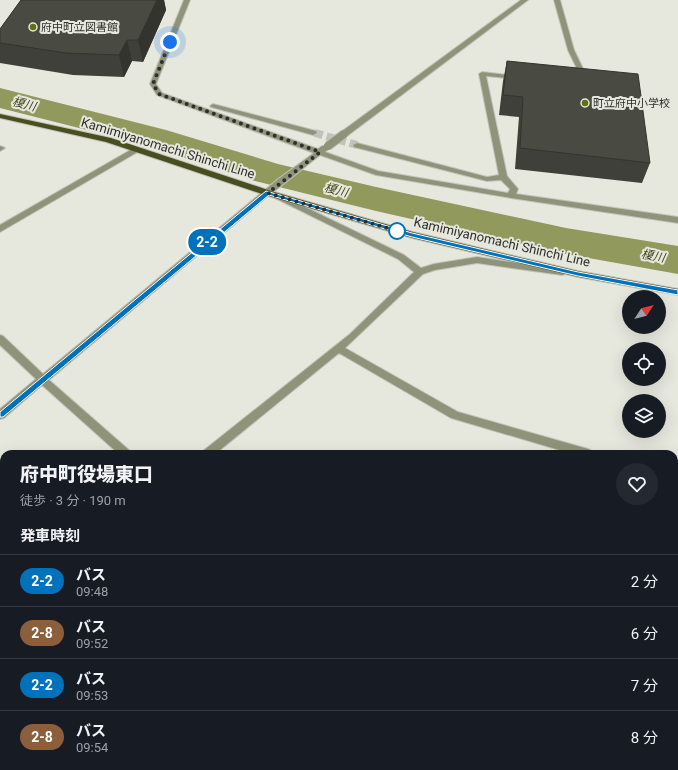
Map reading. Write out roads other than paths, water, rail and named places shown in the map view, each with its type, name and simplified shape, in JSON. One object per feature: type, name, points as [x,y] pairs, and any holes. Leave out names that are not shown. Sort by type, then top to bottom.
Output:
[{"type":"main road","name":"Kamimiyanomachi Shinchi Line","points":[[0,116],[108,140],[268,193],[412,235],[578,274],[678,292]]},
{"type":"street","points":[[187,0],[153,84],[159,94],[376,173],[511,196],[678,220]]},
{"type":"street","points":[[0,414],[280,182],[521,0]]},
{"type":"street","points":[[557,0],[571,50],[588,84],[580,84]]},
{"type":"street","points":[[511,196],[514,189],[503,177],[482,74],[527,79]]},
{"type":"street","points":[[189,104],[202,102],[313,133]]},
{"type":"street","points":[[357,145],[487,179],[503,177]]},
{"type":"street","points":[[0,229],[137,150]]},
{"type":"street","points":[[268,193],[402,257],[420,272]]},
{"type":"street","points":[[212,450],[353,336],[420,272],[434,267],[477,260],[578,274]]},
{"type":"street","points":[[0,339],[42,379],[122,450]]},
{"type":"street","points":[[338,348],[455,415],[574,450]]},
{"type":"waterway","name":"榎川","points":[[0,98],[154,137],[268,173],[376,199],[566,241],[678,260]]},
{"type":"tunnel","points":[[313,133],[318,134]]},
{"type":"tunnel","points":[[315,133],[357,145]]},
{"type":"place","name":"府中町立図書館","points":[[33,27]]},
{"type":"place","name":"町立府中小学校","points":[[585,103]]}]
